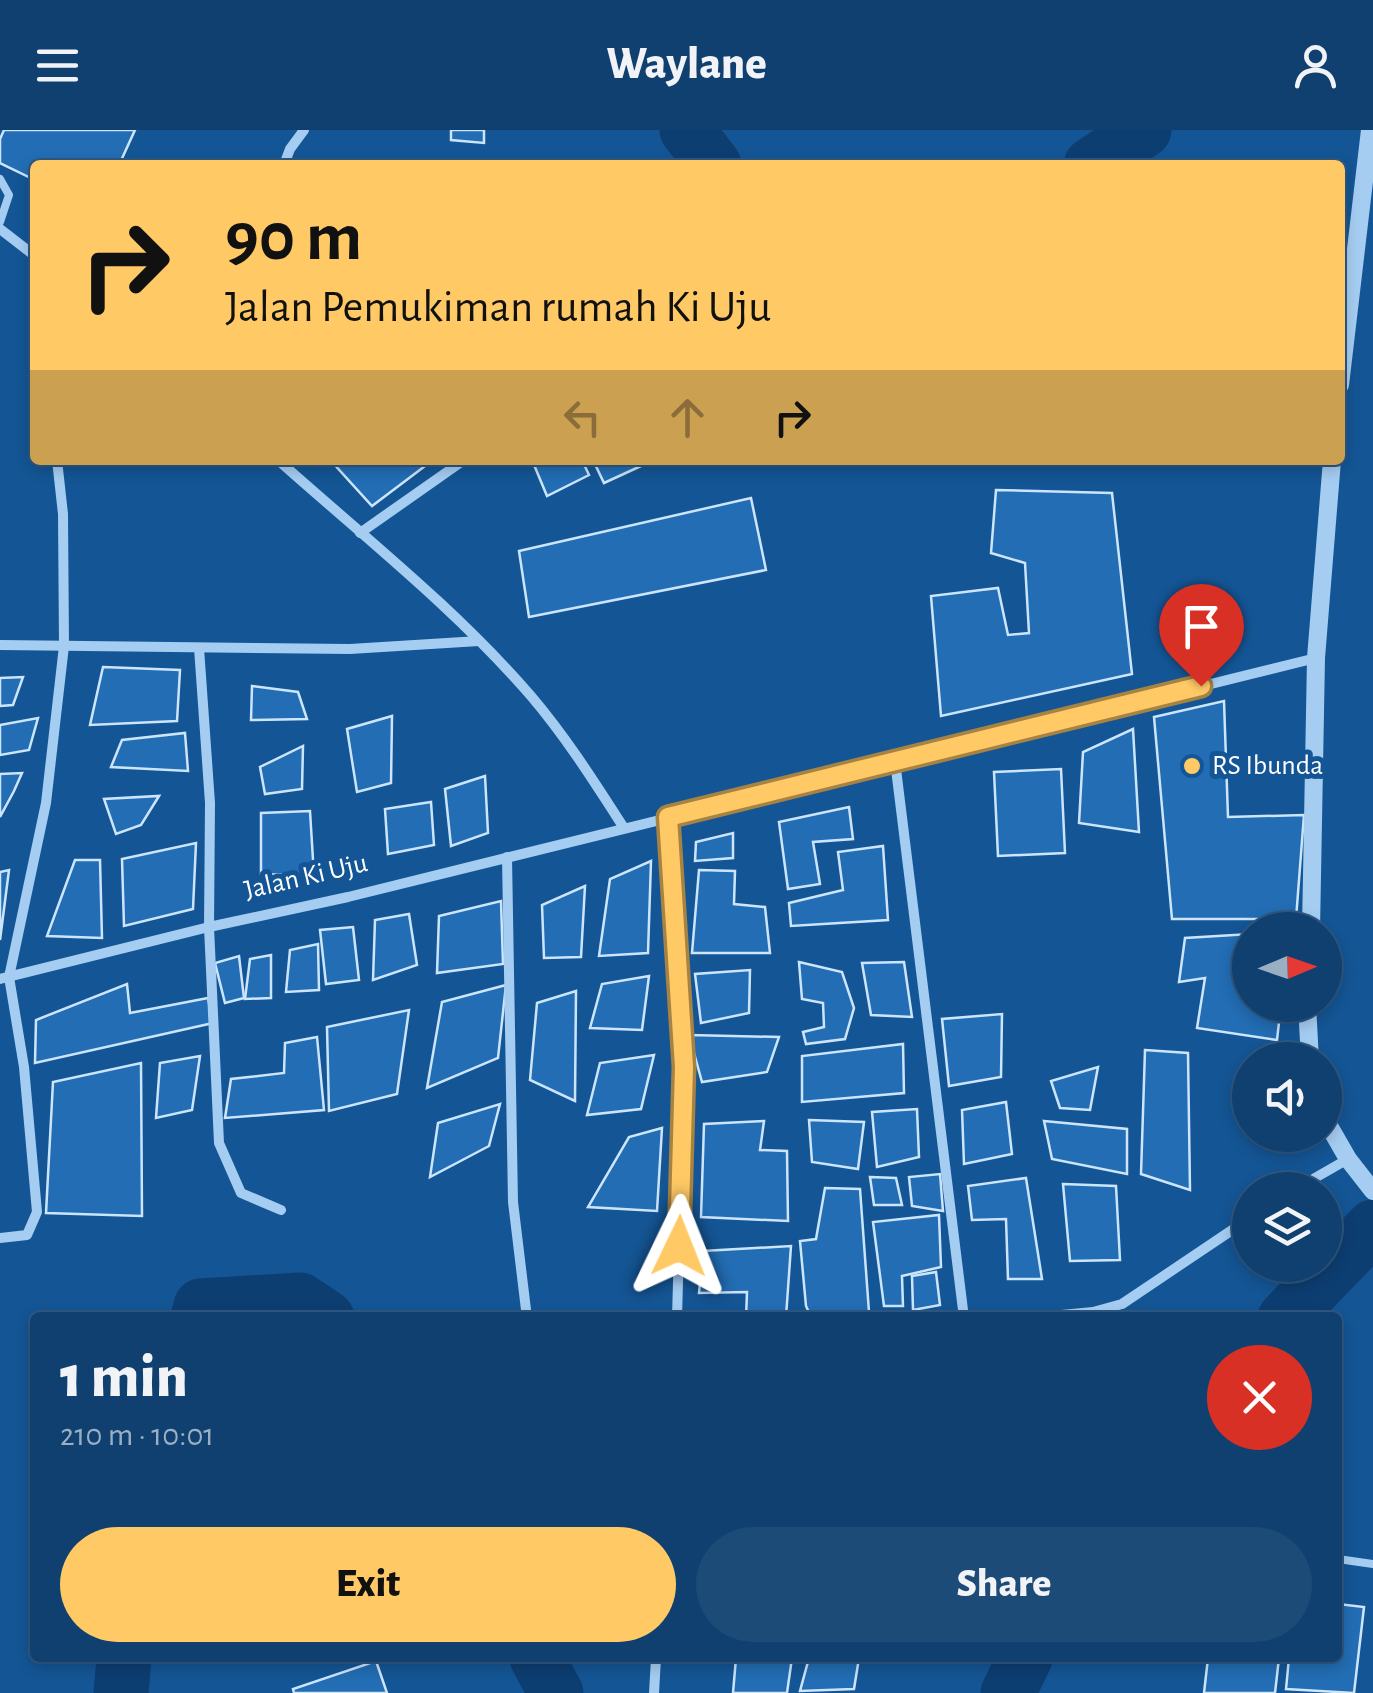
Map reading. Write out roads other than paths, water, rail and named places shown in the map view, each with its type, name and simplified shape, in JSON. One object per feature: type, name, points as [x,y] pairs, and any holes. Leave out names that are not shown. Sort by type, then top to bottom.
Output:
[{"type":"street","points":[[286,160],[304,130]]},
{"type":"street","points":[[1345,342],[1370,130]]},
{"type":"street","points":[[0,226],[30,252]]},
{"type":"street","points":[[0,1238],[27,1236],[37,1212],[24,1067],[4,978],[46,804],[64,646],[63,514],[58,465]]},
{"type":"street","points":[[284,465],[480,640],[532,697],[624,828]]},
{"type":"street","points":[[360,533],[457,465]]},
{"type":"street","points":[[1310,912],[1316,658],[1332,465]]},
{"type":"street","points":[[0,644],[350,649],[480,640]]},
{"type":"street","points":[[199,648],[210,803],[209,927],[219,1142],[242,1192],[281,1210]]},
{"type":"street","name":"Jalan Ki Uju","points":[[4,978],[1316,658]]},
{"type":"street","points":[[894,762],[963,1312]]},
{"type":"street","points":[[668,817],[684,1067],[677,1312]]},
{"type":"street","points":[[508,857],[513,1202],[526,1312]]},
{"type":"street","points":[[1342,1149],[1369,1186]]},
{"type":"street","points":[[1325,1172],[1348,1159]]},
{"type":"street","points":[[1093,1312],[1122,1304],[1232,1230]]},
{"type":"street","points":[[654,1693],[656,1662]]},
{"type":"lane","points":[[0,179],[9,195],[0,226]]},
{"type":"lane","points":[[1342,1560],[1373,1564]]},
{"type":"waterway","points":[[687,130],[710,160]]},
{"type":"waterway","points":[[1099,160],[1144,130]]},
{"type":"waterway","points":[[1291,1312],[1373,1227]]},
{"type":"waterway","points":[[200,1312],[201,1306],[300,1300],[318,1312]]},
{"type":"waterway","points":[[121,1693],[124,1662]]},
{"type":"waterway","points":[[539,1662],[556,1693]]},
{"type":"waterway","points":[[1008,1693],[1023,1662]]},
{"type":"place","name":"RS Ibunda","points":[[1192,766]]}]
